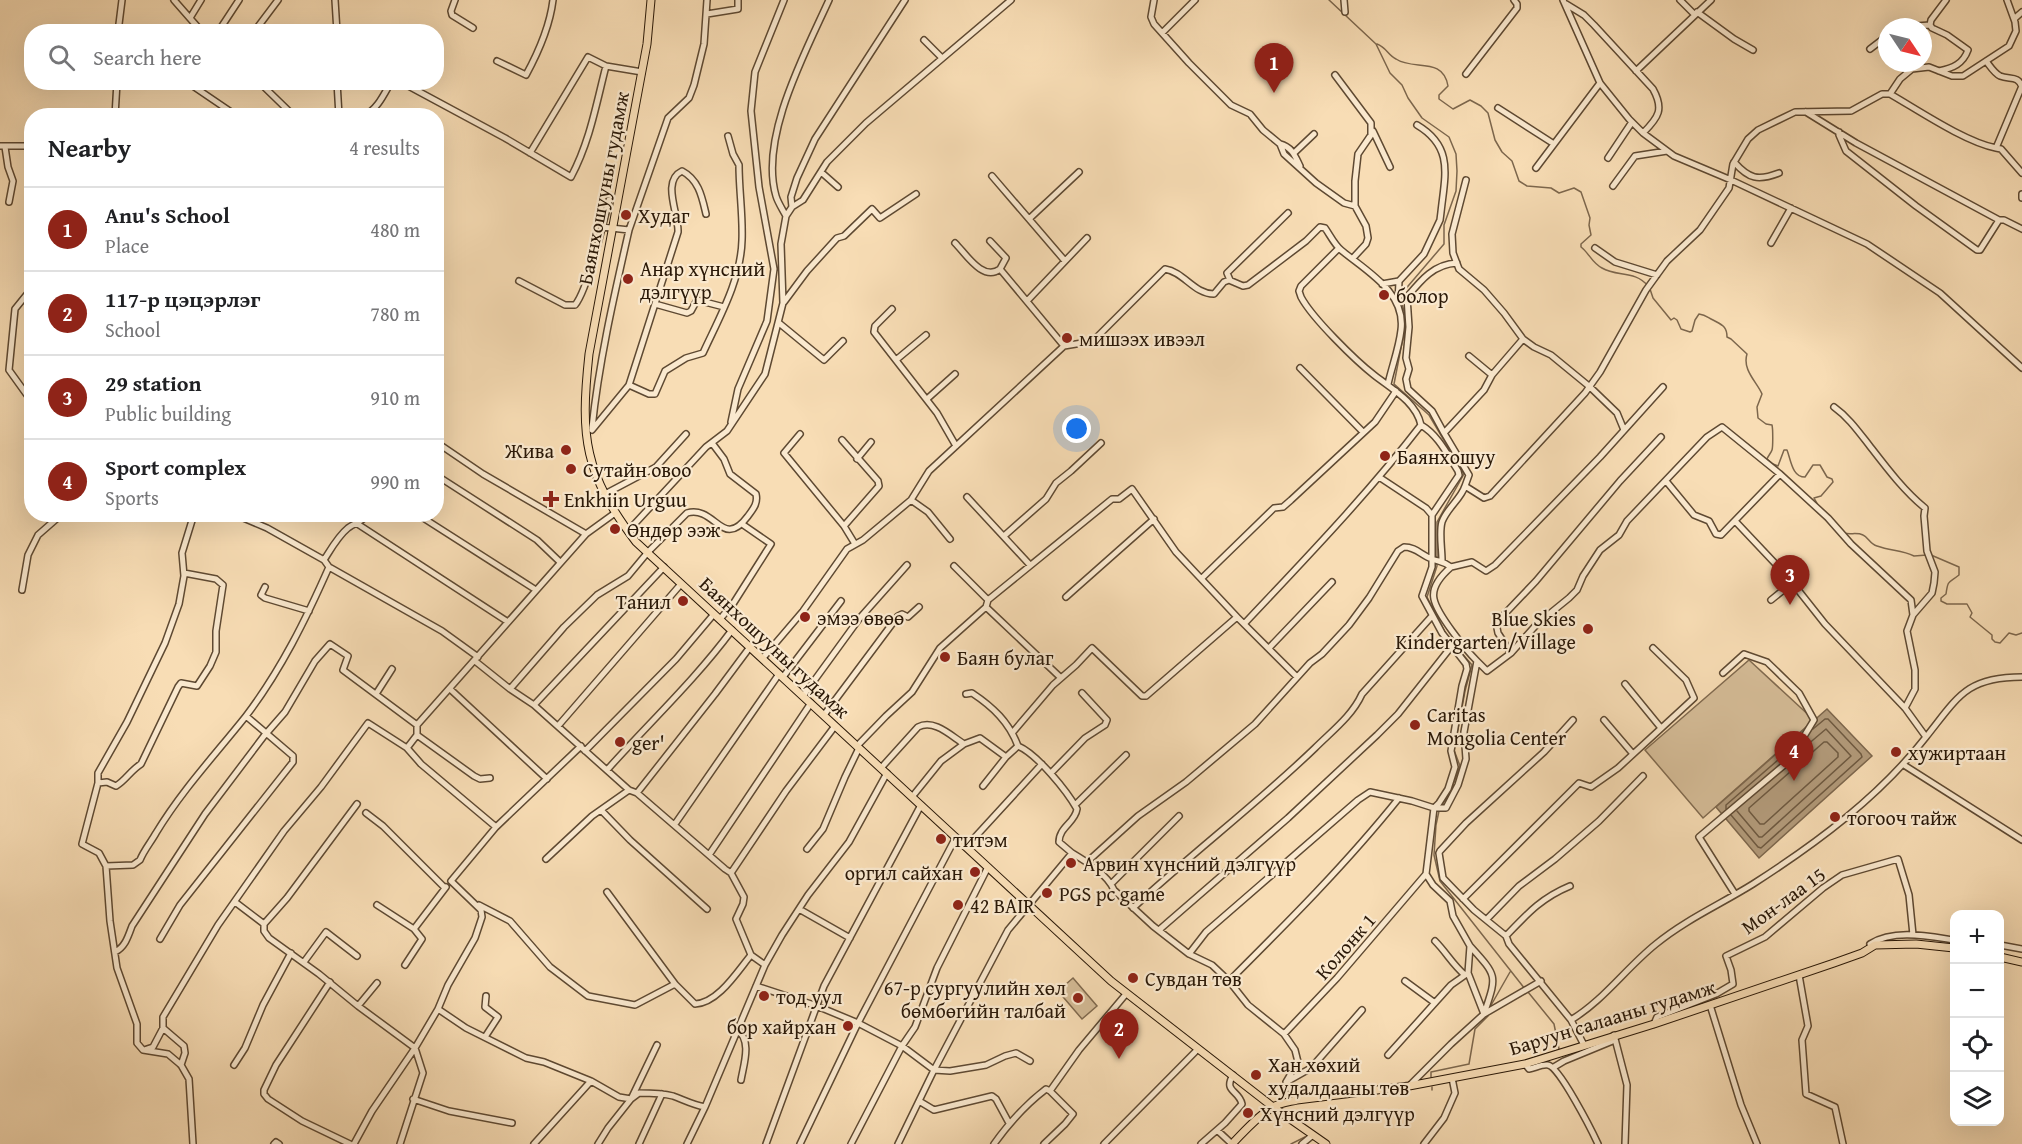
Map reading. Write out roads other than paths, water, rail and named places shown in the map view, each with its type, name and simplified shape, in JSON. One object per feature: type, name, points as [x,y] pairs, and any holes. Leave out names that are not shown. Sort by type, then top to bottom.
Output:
[{"type":"main road","name":"Баянхошууны гудамж","points":[[651,0],[649,33],[589,354],[585,392],[584,417],[589,457],[615,513],[628,531],[681,584],[1126,994],[1273,1107],[1326,1144]]},
{"type":"main road","name":"Баруун салааны гудамж","points":[[1273,1107],[1297,1100],[1409,1086],[1524,1064],[1614,1038],[1848,958],[1875,945],[1916,944],[1950,948]]},
{"type":"main road","points":[[2004,958],[2021,962]]},
{"type":"main road","points":[[1232,1144],[1273,1107]]},
{"type":"street","points":[[119,24],[122,0]]},
{"type":"street","points":[[174,0],[195,24]]},
{"type":"street","points":[[190,18],[201,0]]},
{"type":"street","points":[[223,24],[239,0]]},
{"type":"street","points":[[260,24],[278,0]]},
{"type":"street","points":[[335,0],[336,24]]},
{"type":"street","points":[[455,0],[452,15],[473,28]]},
{"type":"street","points":[[497,61],[526,75],[543,36],[553,0]]},
{"type":"street","points":[[592,430],[597,383],[629,230],[668,118],[689,98],[694,85],[704,44],[707,0]]},
{"type":"street","points":[[707,14],[738,9],[738,0]]},
{"type":"street","points":[[731,424],[738,389],[767,321],[774,269],[759,188],[751,111],[755,72],[784,0]]},
{"type":"street","points":[[786,216],[776,198],[772,175],[780,113],[829,0]]},
{"type":"street","points":[[792,207],[791,197],[796,178],[816,139],[905,0]]},
{"type":"street","points":[[628,531],[712,443],[727,431],[765,374],[783,303],[780,244],[786,216],[792,207],[803,200],[827,162],[866,123],[941,57],[1011,0]]},
{"type":"street","points":[[1154,0],[1151,17],[1162,33],[1231,105],[1246,111],[1280,144],[1284,154],[1337,199],[1355,206]]},
{"type":"street","points":[[1162,33],[1195,0]]},
{"type":"street","points":[[1344,0],[1345,12]]},
{"type":"street","points":[[1466,74],[1517,8],[1514,0]]},
{"type":"street","points":[[1680,0],[1753,50]]},
{"type":"street","points":[[1636,71],[1711,0]]},
{"type":"street","points":[[1932,19],[1946,0]]},
{"type":"street","points":[[1932,68],[1952,76],[1963,76],[2009,46],[2016,32],[2007,0]]},
{"type":"street","points":[[1565,2],[1584,15],[1653,89],[1660,102],[1659,111],[1643,133]]},
{"type":"street","points":[[1565,2],[1600,83],[1643,133],[1674,156],[1731,180],[1867,244],[1940,293],[2022,368]]},
{"type":"street","points":[[2014,19],[2022,12]]},
{"type":"street","points":[[1932,28],[1947,35],[1968,50],[1966,57],[1958,65],[1938,71],[1932,68]]},
{"type":"street","points":[[924,40],[941,57]]},
{"type":"street","points":[[1870,49],[1878,43]]},
{"type":"street","points":[[530,153],[588,57],[606,66],[642,72]]},
{"type":"street","points":[[1986,61],[1994,72],[2000,76],[2020,81],[2022,87],[1996,148]]},
{"type":"street","points":[[415,90],[505,138],[571,177],[582,156],[594,118],[606,66]]},
{"type":"street","points":[[1890,94],[1900,79],[1908,72]]},
{"type":"street","points":[[1335,75],[1371,123],[1372,130],[1390,167]]},
{"type":"street","points":[[1536,168],[1600,83]]},
{"type":"street","points":[[115,108],[117,90]]},
{"type":"street","points":[[198,90],[225,108]]},
{"type":"street","points":[[267,90],[286,108]]},
{"type":"street","points":[[337,90],[339,108]]},
{"type":"street","points":[[375,108],[387,90]]},
{"type":"street","points":[[1465,486],[1484,498],[1490,496],[1590,387],[1646,290],[1666,261],[1700,230],[1729,188],[1734,162],[1748,139],[1758,130],[1795,112],[1851,111],[1882,94],[1890,94],[1965,136],[1986,146],[2001,149],[2022,173]]},
{"type":"street","points":[[1498,108],[1554,144]]},
{"type":"street","points":[[1804,111],[1856,143],[1999,220],[2004,220],[2022,229]]},
{"type":"street","points":[[1608,158],[1632,122]]},
{"type":"street","points":[[1417,125],[1438,142],[1446,163],[1440,220],[1407,297],[1409,327],[1406,358],[1409,369],[1406,379],[1408,389],[1432,411],[1469,475],[1463,493],[1455,501],[1442,523],[1437,560],[1432,567],[1422,596],[1432,616],[1466,664],[1467,669],[1451,751],[1455,766],[1448,789],[1438,808],[1426,874],[1433,885],[1450,901],[1453,916],[1470,946],[1491,970],[1494,979],[1493,987],[1484,1014]]},
{"type":"street","points":[[1353,258],[1366,244],[1368,238],[1366,226],[1355,206],[1358,154],[1372,130]]},
{"type":"street","points":[[1839,132],[1846,151],[1977,250],[1980,250],[1999,220]]},
{"type":"street","points":[[1294,153],[1314,134]]},
{"type":"street","points":[[628,385],[654,394],[665,371],[686,358],[703,353],[724,307],[736,274],[742,241],[739,165],[728,136]]},
{"type":"street","points":[[1280,144],[1286,145],[1294,153],[1302,170]]},
{"type":"street","points":[[9,202],[13,181],[3,147],[24,146]]},
{"type":"street","points":[[1613,186],[1635,156],[1667,151]]},
{"type":"street","points":[[1734,162],[1755,178],[1779,173]]},
{"type":"street","points":[[586,439],[628,385],[678,232],[672,192],[672,180],[676,174],[682,171],[695,182],[699,188],[706,214]]},
{"type":"street","points":[[821,172],[838,187]]},
{"type":"street","points":[[1029,219],[1079,172]]},
{"type":"street","points":[[992,176],[1065,261]]},
{"type":"street","points":[[1466,180],[1452,234],[1453,253],[1459,269],[1498,305],[1523,339],[1534,347],[1551,354],[1617,413],[1624,430]]},
{"type":"street","points":[[783,303],[807,271],[837,238],[844,236],[872,209],[880,218],[916,194]]},
{"type":"street","points":[[519,281],[565,305],[575,305],[579,300],[590,268],[609,200]]},
{"type":"street","points":[[1771,243],[1791,208]]},
{"type":"street","points":[[1231,282],[1227,273],[1288,213]]},
{"type":"street","points":[[602,227],[629,230]]},
{"type":"street","points":[[763,658],[803,611],[847,549],[863,540],[911,500],[929,471],[1064,346],[1088,342],[1097,337],[1165,269],[1173,270],[1202,293],[1214,294],[1224,282],[1229,280],[1243,286],[1248,285],[1306,241],[1320,227],[1324,228],[1339,249],[1353,258],[1382,284],[1398,303]]},
{"type":"street","points":[[1028,300],[1087,238]]},
{"type":"street","points":[[955,243],[980,269],[989,273],[997,272],[1006,258],[990,241]]},
{"type":"street","points":[[1594,248],[1615,262],[1657,275]]},
{"type":"street","points":[[1339,249],[1311,274],[1299,291],[1304,303],[1334,337],[1418,413],[1421,425],[1430,430],[1439,441],[1458,471],[1457,480],[1432,515]]},
{"type":"street","points":[[1382,284],[1413,279],[1446,264],[1457,263]]},
{"type":"street","points":[[590,268],[604,271]]},
{"type":"street","points":[[1000,269],[1064,346]]},
{"type":"street","points":[[1388,384],[1402,329],[1402,315],[1398,303],[1399,281]]},
{"type":"street","points":[[24,298],[15,309],[9,370],[24,391]]},
{"type":"street","points":[[655,304],[689,313],[697,300],[724,307]]},
{"type":"street","points":[[892,309],[874,326],[874,332],[937,412],[956,446]]},
{"type":"street","points":[[779,323],[824,360],[843,341]]},
{"type":"street","points":[[896,360],[926,335]]},
{"type":"street","points":[[1444,434],[1484,390],[1492,375],[1523,339]]},
{"type":"street","points":[[1469,356],[1492,375]]},
{"type":"street","points":[[1300,368],[1363,432]]},
{"type":"street","points":[[927,399],[955,374]]},
{"type":"street","points":[[1663,387],[1495,566],[1486,571],[1472,562],[1451,567],[1442,574],[1434,590],[1434,598],[1448,626],[1487,671],[1511,653],[1537,624],[1577,590],[1600,550],[1618,535],[1627,521],[1707,437],[1722,427],[1780,474],[1828,518],[1851,544],[1911,600],[1913,615]]},
{"type":"street","points":[[1202,578],[1274,508],[1283,507],[1375,422],[1396,391]]},
{"type":"street","points":[[1834,407],[1845,414],[1879,458],[1915,500],[1925,508],[1928,558],[1935,572],[1932,593],[1913,615],[1907,631],[1915,670],[1915,689],[1905,708]]},
{"type":"street","points":[[1244,624],[1290,577],[1380,477],[1421,425]]},
{"type":"street","points":[[605,494],[656,467],[686,434]]},
{"type":"street","points":[[800,434],[784,453],[844,526],[855,543]]},
{"type":"street","points":[[1511,653],[1498,633],[1496,623],[1536,581],[1620,481],[1661,437]]},
{"type":"street","points":[[842,440],[878,481],[879,486],[844,526]]},
{"type":"street","points":[[857,459],[871,442]]},
{"type":"street","points":[[510,689],[564,627],[597,595],[628,576],[648,552],[687,513],[694,511],[702,513],[724,528],[738,529],[758,500],[756,494],[730,474],[724,459],[712,443]]},
{"type":"street","points":[[1004,536],[1046,499],[1056,483],[1101,443]]},
{"type":"street","points":[[444,447],[483,474],[586,534]]},
{"type":"street","points":[[1666,481],[1694,514],[1709,521],[1716,534],[1721,535],[1780,474]]},
{"type":"street","points":[[1380,477],[1426,508],[1432,515],[1437,560]]},
{"type":"street","points":[[444,480],[537,540],[560,562]]},
{"type":"street","points":[[807,849],[823,829],[858,747],[912,692],[940,648],[1030,566],[1112,499],[1119,499],[1132,489],[1176,552],[1297,677]]},
{"type":"street","points":[[967,497],[1030,566]]},
{"type":"street","points":[[911,500],[928,512],[950,539]]},
{"type":"street","points":[[406,748],[417,735],[417,725],[560,562],[586,534],[615,513]]},
{"type":"street","points":[[1066,597],[1154,519]]},
{"type":"street","points":[[22,590],[28,555],[38,535],[53,522]]},
{"type":"street","points":[[192,522],[182,553],[184,573],[178,604],[165,643],[127,722],[98,773],[98,783],[82,844],[99,854],[106,866],[110,921],[117,968],[136,1024],[137,1043],[143,1050],[168,1054],[181,1065],[189,1079],[193,1144]]},
{"type":"street","points":[[253,522],[324,560],[329,567],[442,632],[510,689],[534,705],[629,790],[637,793],[675,824],[731,873],[744,897],[736,919],[751,955],[765,965]]},
{"type":"street","points":[[324,560],[346,530],[362,522]]},
{"type":"street","points":[[430,522],[536,590]]},
{"type":"street","points":[[1736,522],[1792,583],[1825,624],[1905,708],[1926,737]]},
{"type":"street","points":[[356,523],[508,622]]},
{"type":"street","points":[[414,929],[496,827],[583,748],[676,659],[717,616],[733,604],[771,544],[742,524]]},
{"type":"street","points":[[1087,862],[1138,816],[1186,782],[1255,724],[1310,663],[1322,654],[1349,625],[1398,551],[1404,547],[1412,547],[1451,567]]},
{"type":"street","points":[[803,696],[859,619],[907,565]]},
{"type":"street","points":[[954,566],[987,604],[1062,678]]},
{"type":"street","points":[[106,866],[133,865],[140,860],[171,808],[206,762],[246,716],[267,686],[294,641],[329,567]]},
{"type":"street","points":[[534,705],[664,567]]},
{"type":"street","points":[[98,783],[107,782],[116,786],[124,782],[132,770],[141,764],[178,687],[181,683],[197,686],[213,659],[217,647],[216,631],[223,585],[216,579],[184,573]]},
{"type":"street","points":[[1269,648],[1332,582]]},
{"type":"street","points":[[1771,600],[1792,583]]},
{"type":"street","points":[[558,726],[681,584]]},
{"type":"street","points":[[265,587],[261,595],[265,598],[309,611]]},
{"type":"street","points":[[675,824],[781,676],[841,602]]},
{"type":"street","points":[[824,715],[898,616],[902,614],[908,617],[919,607]]},
{"type":"street","points":[[1133,908],[1174,870],[1288,774],[1355,708],[1362,694],[1432,616]]},
{"type":"street","points":[[1013,732],[1037,703],[1092,648],[1142,696],[1146,696],[1237,617]]},
{"type":"street","points":[[607,770],[689,683],[732,630]]},
{"type":"street","points":[[115,952],[120,950],[124,944],[132,926],[205,814],[285,712],[315,661],[330,644],[348,656],[342,670],[417,725]]},
{"type":"street","points":[[637,793],[716,694],[750,647]]},
{"type":"street","points":[[1159,930],[1288,818],[1377,735],[1398,714],[1452,647]]},
{"type":"street","points":[[1463,899],[1579,783],[1590,787],[1617,768],[1694,698],[1686,680],[1653,648]]},
{"type":"street","points":[[1723,673],[1744,654],[1767,662],[1799,693],[1814,720],[1790,761],[1699,837],[1735,894]]},
{"type":"street","points":[[1189,954],[1206,932],[1370,792],[1446,808],[1458,785],[1466,759],[1464,732],[1477,661]]},
{"type":"street","points":[[376,694],[392,669]]},
{"type":"street","points":[[1571,1020],[1587,1011],[1656,944],[1826,835],[1904,765],[1966,689],[1989,680],[2022,677]]},
{"type":"street","points":[[1625,684],[1660,728]]},
{"type":"street","points":[[450,689],[547,779]]},
{"type":"street","points":[[966,694],[972,693],[990,706],[1013,732],[1018,746],[1051,773],[1075,805],[1076,818],[1061,832],[1059,842],[1087,862],[1133,908],[1159,930],[1189,954],[1212,965],[1229,981],[1248,1005],[1284,1035],[1295,1050],[1298,1062],[1286,1082]]},
{"type":"street","points":[[1051,773],[1076,746],[1105,725],[1107,720],[1082,693]]},
{"type":"street","points":[[709,855],[811,703]]},
{"type":"street","points":[[160,939],[180,905],[293,762],[293,756],[246,716]]},
{"type":"street","points":[[1573,720],[1544,752],[1466,823],[1440,850],[1443,878],[1474,910],[1506,936],[1509,944],[1571,1020],[1584,1045]]},
{"type":"street","points":[[1604,720],[1633,754]]},
{"type":"street","points":[[143,1050],[153,1047],[163,1028],[164,1017],[218,925],[284,831],[321,787],[368,723],[406,748],[421,764],[496,827]]},
{"type":"street","points":[[687,1144],[765,965],[799,909],[849,842],[884,771],[918,727],[926,723],[933,724],[964,744]]},
{"type":"street","points":[[731,873],[786,791],[835,726]]},
{"type":"street","points":[[417,735],[474,776],[480,779],[490,778]]},
{"type":"street","points":[[912,797],[941,761],[964,744],[980,738],[1006,757]]},
{"type":"street","points":[[983,786],[1018,746]]},
{"type":"street","points":[[1075,805],[1126,755]]},
{"type":"street","points":[[966,847],[1042,764]]},
{"type":"street","points":[[1904,765],[2022,840]]},
{"type":"street","points":[[1487,919],[1519,886],[1599,821],[1643,776]]},
{"type":"street","points":[[546,859],[601,810],[629,790]]},
{"type":"street","points":[[1229,981],[1316,895],[1399,798]]},
{"type":"street","points":[[357,804],[287,898],[264,924],[264,931],[269,938],[304,962],[415,1048],[423,1073],[400,1144]]},
{"type":"street","points":[[766,1144],[824,986],[921,805]]},
{"type":"street","points":[[601,810],[630,840],[707,909]]},
{"type":"street","points":[[366,813],[383,826],[446,888]]},
{"type":"street","points":[[1111,884],[1179,816]]},
{"type":"street","points":[[800,1144],[858,1023],[956,837]]},
{"type":"street","points":[[898,1144],[934,1070],[1008,930],[1072,853]]},
{"type":"street","name":"Мон-лаа 15","points":[[1654,1024],[1657,1017],[1716,994],[1732,984],[1731,970],[1726,956],[1765,937],[1842,875],[1898,859],[1909,895],[1913,934]]},
{"type":"street","points":[[851,1144],[902,1046],[915,1027],[937,968],[988,867]]},
{"type":"street","name":"Колонк 1","points":[[1284,1035],[1337,978],[1426,874]]},
{"type":"street","points":[[330,982],[276,1065],[264,1094],[268,1099],[302,1120],[352,1144],[415,1048],[476,938],[482,917],[481,910],[451,881]]},
{"type":"street","points":[[1506,936],[1536,904],[1552,893],[1570,886]]},
{"type":"street","points":[[607,892],[675,984],[695,1004],[704,1004],[732,981],[751,955]]},
{"type":"street","points":[[235,902],[264,924]]},
{"type":"street","points":[[475,903],[510,921],[550,967],[588,996],[635,1005],[675,984]]},
{"type":"street","points":[[377,905],[414,929],[422,939],[405,964]]},
{"type":"street","points":[[799,909],[850,938]]},
{"type":"street","points":[[304,962],[326,932],[357,956]]},
{"type":"street","points":[[1848,958],[1877,940],[1913,934],[1950,939]]},
{"type":"street","points":[[1435,941],[1452,964],[1467,974]]},
{"type":"street","points":[[1470,946],[1467,974],[1484,1014]]},
{"type":"street","points":[[2004,946],[2022,949]]},
{"type":"street","points":[[234,1065],[245,1048],[263,1005],[291,954]]},
{"type":"street","points":[[2021,962],[2022,969]]},
{"type":"street","points":[[1388,1055],[1451,985],[1467,974]]},
{"type":"street","points":[[1799,975],[1808,1026],[1802,1040],[1806,1094],[1835,1107],[1843,1144]]},
{"type":"street","points":[[1405,981],[1435,1003]]},
{"type":"street","points":[[1409,1086],[1484,1014],[1540,981]]},
{"type":"street","points":[[358,1006],[377,983]]},
{"type":"street","points":[[756,986],[817,1006],[858,1023],[902,1046],[934,1070],[950,1071],[986,1065],[1016,1053],[1030,1062]]},
{"type":"street","points":[[1050,1091],[1079,1050],[1126,994]]},
{"type":"street","points":[[485,1037],[498,1017],[485,1007],[486,996]]},
{"type":"street","points":[[1710,1005],[1741,1105],[1757,1144]]},
{"type":"street","points":[[438,1009],[466,1028],[526,1058],[544,1062],[591,1081],[619,1097],[631,1099],[639,1093],[662,1094],[673,1096],[693,1106],[705,1107]]},
{"type":"street","points":[[1286,1082],[1311,1068],[1362,1010]]},
{"type":"street","points":[[163,1028],[184,1046],[185,1053],[181,1065]]},
{"type":"street","points":[[737,1029],[742,1032],[747,1048],[741,1080]]},
{"type":"street","points":[[1554,1067],[1614,1038],[1627,1085],[1625,1144]]},
{"type":"street","points":[[598,1144],[631,1099],[657,1045]]},
{"type":"street","points":[[1104,1144],[1198,1049]]},
{"type":"street","points":[[1524,1064],[1529,1069],[1547,1064],[1554,1067],[1598,1144]]},
{"type":"street","points":[[1201,1144],[1242,1104],[1241,1099],[1229,1086],[1233,1075]]},
{"type":"street","points":[[1424,1144],[1444,1118],[1455,1093],[1452,1078]]},
{"type":"street","points":[[534,1144],[591,1081]]},
{"type":"street","points":[[1286,1082],[1297,1100]]},
{"type":"street","points":[[994,1144],[1009,1123],[1046,1089],[1073,1114],[1044,1144]]},
{"type":"street","points":[[639,1144],[662,1094]]},
{"type":"street","points":[[919,1101],[934,1110],[992,1096],[1009,1123]]},
{"type":"street","points":[[413,1099],[448,1111],[512,1123]]},
{"type":"street","points":[[1217,1130],[1232,1144]]},
{"type":"street","points":[[1302,1144],[1313,1135]]},
{"type":"street","points":[[274,1144],[276,1142],[279,1144]]},
{"type":"water","points":[[1827,709],[1872,756],[1759,858],[1716,807]]},
{"type":"waterway","points":[[1329,0],[1376,44],[1390,73],[1402,85],[1422,118],[1449,137],[1456,154],[1456,191],[1444,225],[1444,244],[1403,292],[1402,304],[1406,318]]},
{"type":"waterway","points":[[1377,44],[1403,62],[1434,67],[1440,71],[1448,86],[1439,95],[1439,99],[1453,109],[1470,100],[1481,106],[1488,113],[1495,140],[1502,152],[1512,161],[1519,181],[1527,186],[1551,188],[1559,193],[1574,188],[1581,192],[1590,218],[1591,235],[1581,244],[1581,247],[1602,268],[1632,276],[1648,286]]},
{"type":"waterway","points":[[1650,289],[1653,298],[1671,320],[1674,318],[1677,320],[1681,329],[1692,331],[1699,314],[1705,316],[1723,326],[1727,337],[1747,354],[1748,371],[1762,394],[1757,407],[1758,418],[1772,425],[1772,451],[1767,459],[1778,466],[1784,450],[1787,450],[1795,471],[1805,477],[1813,465],[1820,465],[1833,482],[1821,496],[1814,498],[1818,505]]},
{"type":"waterway","points":[[1406,322],[1394,384],[1429,415],[1464,474],[1437,522],[1437,566],[1427,597],[1445,632]]},
{"type":"waterway","points":[[1830,517],[1839,527]]},
{"type":"waterway","points":[[1844,533],[1863,535],[1882,548],[1914,556],[1927,555]]},
{"type":"waterway","points":[[1931,555],[1959,567],[1959,575],[1948,584],[1946,594],[1941,601],[1947,604],[1967,604],[1972,613],[1970,617],[1992,635],[1995,642],[2000,643],[2009,633],[2016,635],[2022,633]]},
{"type":"waterway","points":[[1441,807],[1460,766],[1454,750],[1472,665],[1451,641]]},
{"type":"waterway","points":[[1439,811],[1434,855],[1440,881],[1525,989]]},
{"type":"waterway","points":[[1490,1007],[1510,972]]},
{"type":"waterway","points":[[1528,992],[1554,1024],[1559,1049]]},
{"type":"waterway","points":[[1431,1077],[1431,1072],[1469,1064],[1475,1029],[1488,1016]]},
{"type":"waterway","points":[[1291,1144],[1305,1137]]},
{"type":"place","name":"Anu's School","points":[[1274,93]]},
{"type":"place","name":"Худаг","points":[[626,215]]},
{"type":"place","name":"Анар хүнсний дэлгүүр","points":[[628,279]]},
{"type":"place","name":"болор","points":[[1384,295]]},
{"type":"place","name":"мишээх ивээл","points":[[1067,338]]},
{"type":"place","name":"Жива","points":[[566,450]]},
{"type":"place","name":"Баянхошуу","points":[[1385,456]]},
{"type":"place","name":"Сутайн овоо","points":[[571,469]]},
{"type":"place","name":"Enkhiin Urguu","points":[[551,499]]},
{"type":"place","name":"Өндөр ээж","points":[[615,529]]},
{"type":"place","name":"Танил","points":[[683,601]]},
{"type":"place","name":"29 station","points":[[1790,605]]},
{"type":"place","name":"эмээ өвөө","points":[[805,617]]},
{"type":"place","name":"Blue Skies Kindergarten/Village","points":[[1588,629]]},
{"type":"place","name":"Баян булаг","points":[[945,657]]},
{"type":"place","name":"Caritas Mongolia Center","points":[[1415,725]]},
{"type":"place","name":"ger'","points":[[620,742]]},
{"type":"place","name":"хужиртаан","points":[[1896,752]]},
{"type":"place","name":"Sport complex","points":[[1794,781]]},
{"type":"place","name":"тогооч тайж","points":[[1835,817]]},
{"type":"place","name":"титэм","points":[[941,839]]},
{"type":"place","name":"Арвин хүнсний дэлгүүр","points":[[1071,863]]},
{"type":"place","name":"оргил сайхан","points":[[975,872]]},
{"type":"place","name":"PGS pc game","points":[[1047,893]]},
{"type":"place","name":"42 BAIR","points":[[958,905]]},
{"type":"place","name":"Сувдан төв","points":[[1133,978]]},
{"type":"place","name":"тод уул","points":[[764,996]]},
{"type":"place","name":"67-р сургуулийн хөл бөмбөгийн талбай","points":[[1078,998]]},
{"type":"place","name":"бор хайрхан","points":[[848,1026]]},
{"type":"place","name":"117-р цэцэрлэг","points":[[1119,1059]]},
{"type":"place","name":"Хан хөхий худалдааны төв","points":[[1256,1075]]},
{"type":"place","name":"Хүнсний дэлгүүр","points":[[1248,1113]]}]
